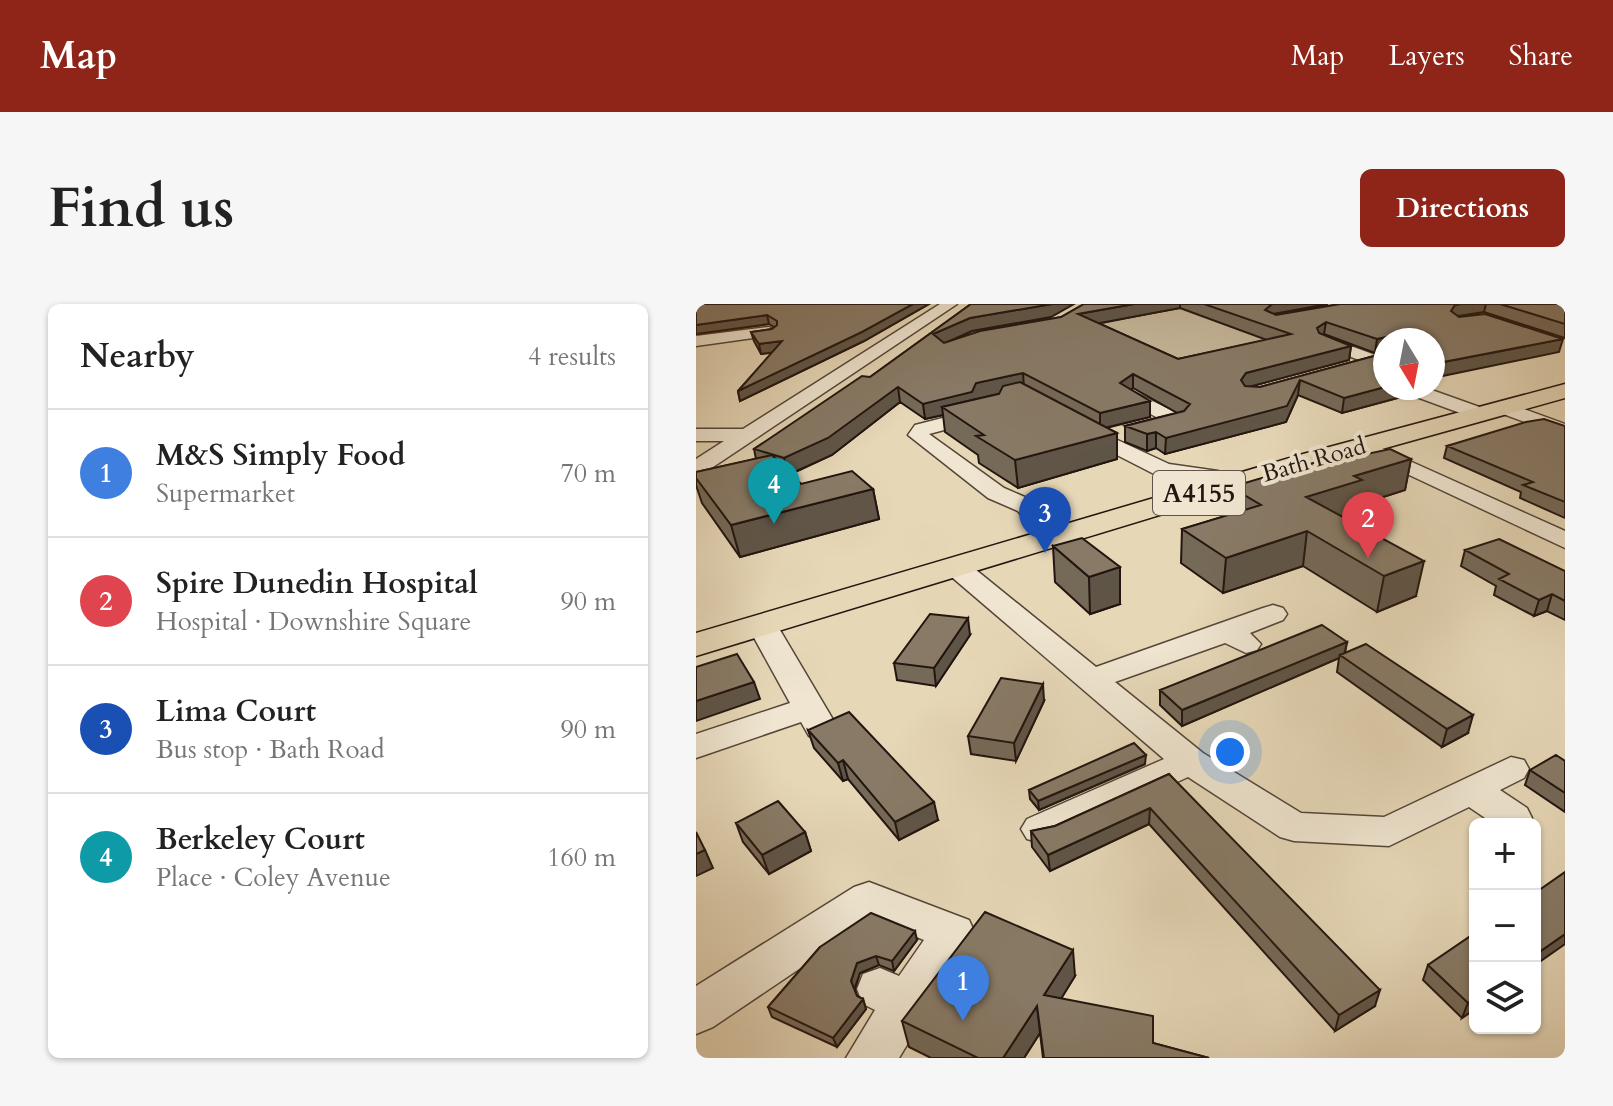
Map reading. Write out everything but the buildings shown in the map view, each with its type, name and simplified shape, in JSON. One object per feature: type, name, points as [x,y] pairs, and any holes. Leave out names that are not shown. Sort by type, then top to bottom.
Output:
[{"type":"main road","name":"Bath Road","points":[[696,645],[1312,460],[1565,391]]},
{"type":"street","points":[[696,468],[950,304]]},
{"type":"street","points":[[696,341],[769,332]]},
{"type":"street","points":[[1349,334],[1373,343]]},
{"type":"street","points":[[1326,342],[1373,362]]},
{"type":"street","points":[[1346,370],[1373,365]]},
{"type":"street","points":[[1098,439],[1176,420],[1132,397]]},
{"type":"street","points":[[1445,398],[1565,431]]},
{"type":"street","points":[[992,406],[922,429],[918,435],[996,493],[1026,506],[1051,538]]},
{"type":"street","points":[[1061,418],[1164,470],[1210,476],[1227,485]]},
{"type":"street","points":[[696,435],[746,435]]},
{"type":"street","points":[[1363,446],[1565,540]]},
{"type":"street","points":[[1312,460],[1338,473]]},
{"type":"street","points":[[1373,473],[1406,466]]},
{"type":"street","points":[[956,567],[1190,762],[1294,827],[1389,832],[1511,769]]},
{"type":"street","points":[[1090,680],[1237,638],[1273,614]]},
{"type":"street","points":[[696,746],[815,718],[762,625]]},
{"type":"street","points":[[1041,829],[1190,762]]},
{"type":"street","points":[[1472,790],[1513,818]]},
{"type":"street","points":[[696,1012],[800,959],[869,899],[953,933],[894,996],[871,1058]]},
{"type":"shaded area","points":[[1190,305],[1271,341],[1257,358],[1017,372],[986,397],[921,416],[1093,325]]},
{"type":"place","name":"Berkeley Court","points":[[774,524]]},
{"type":"place","name":"Lima Court","points":[[1045,553]]},
{"type":"place","name":"Spire Dunedin Hospital","points":[[1368,558]]},
{"type":"place","name":"M&S Simply Food","points":[[963,1021]]}]
